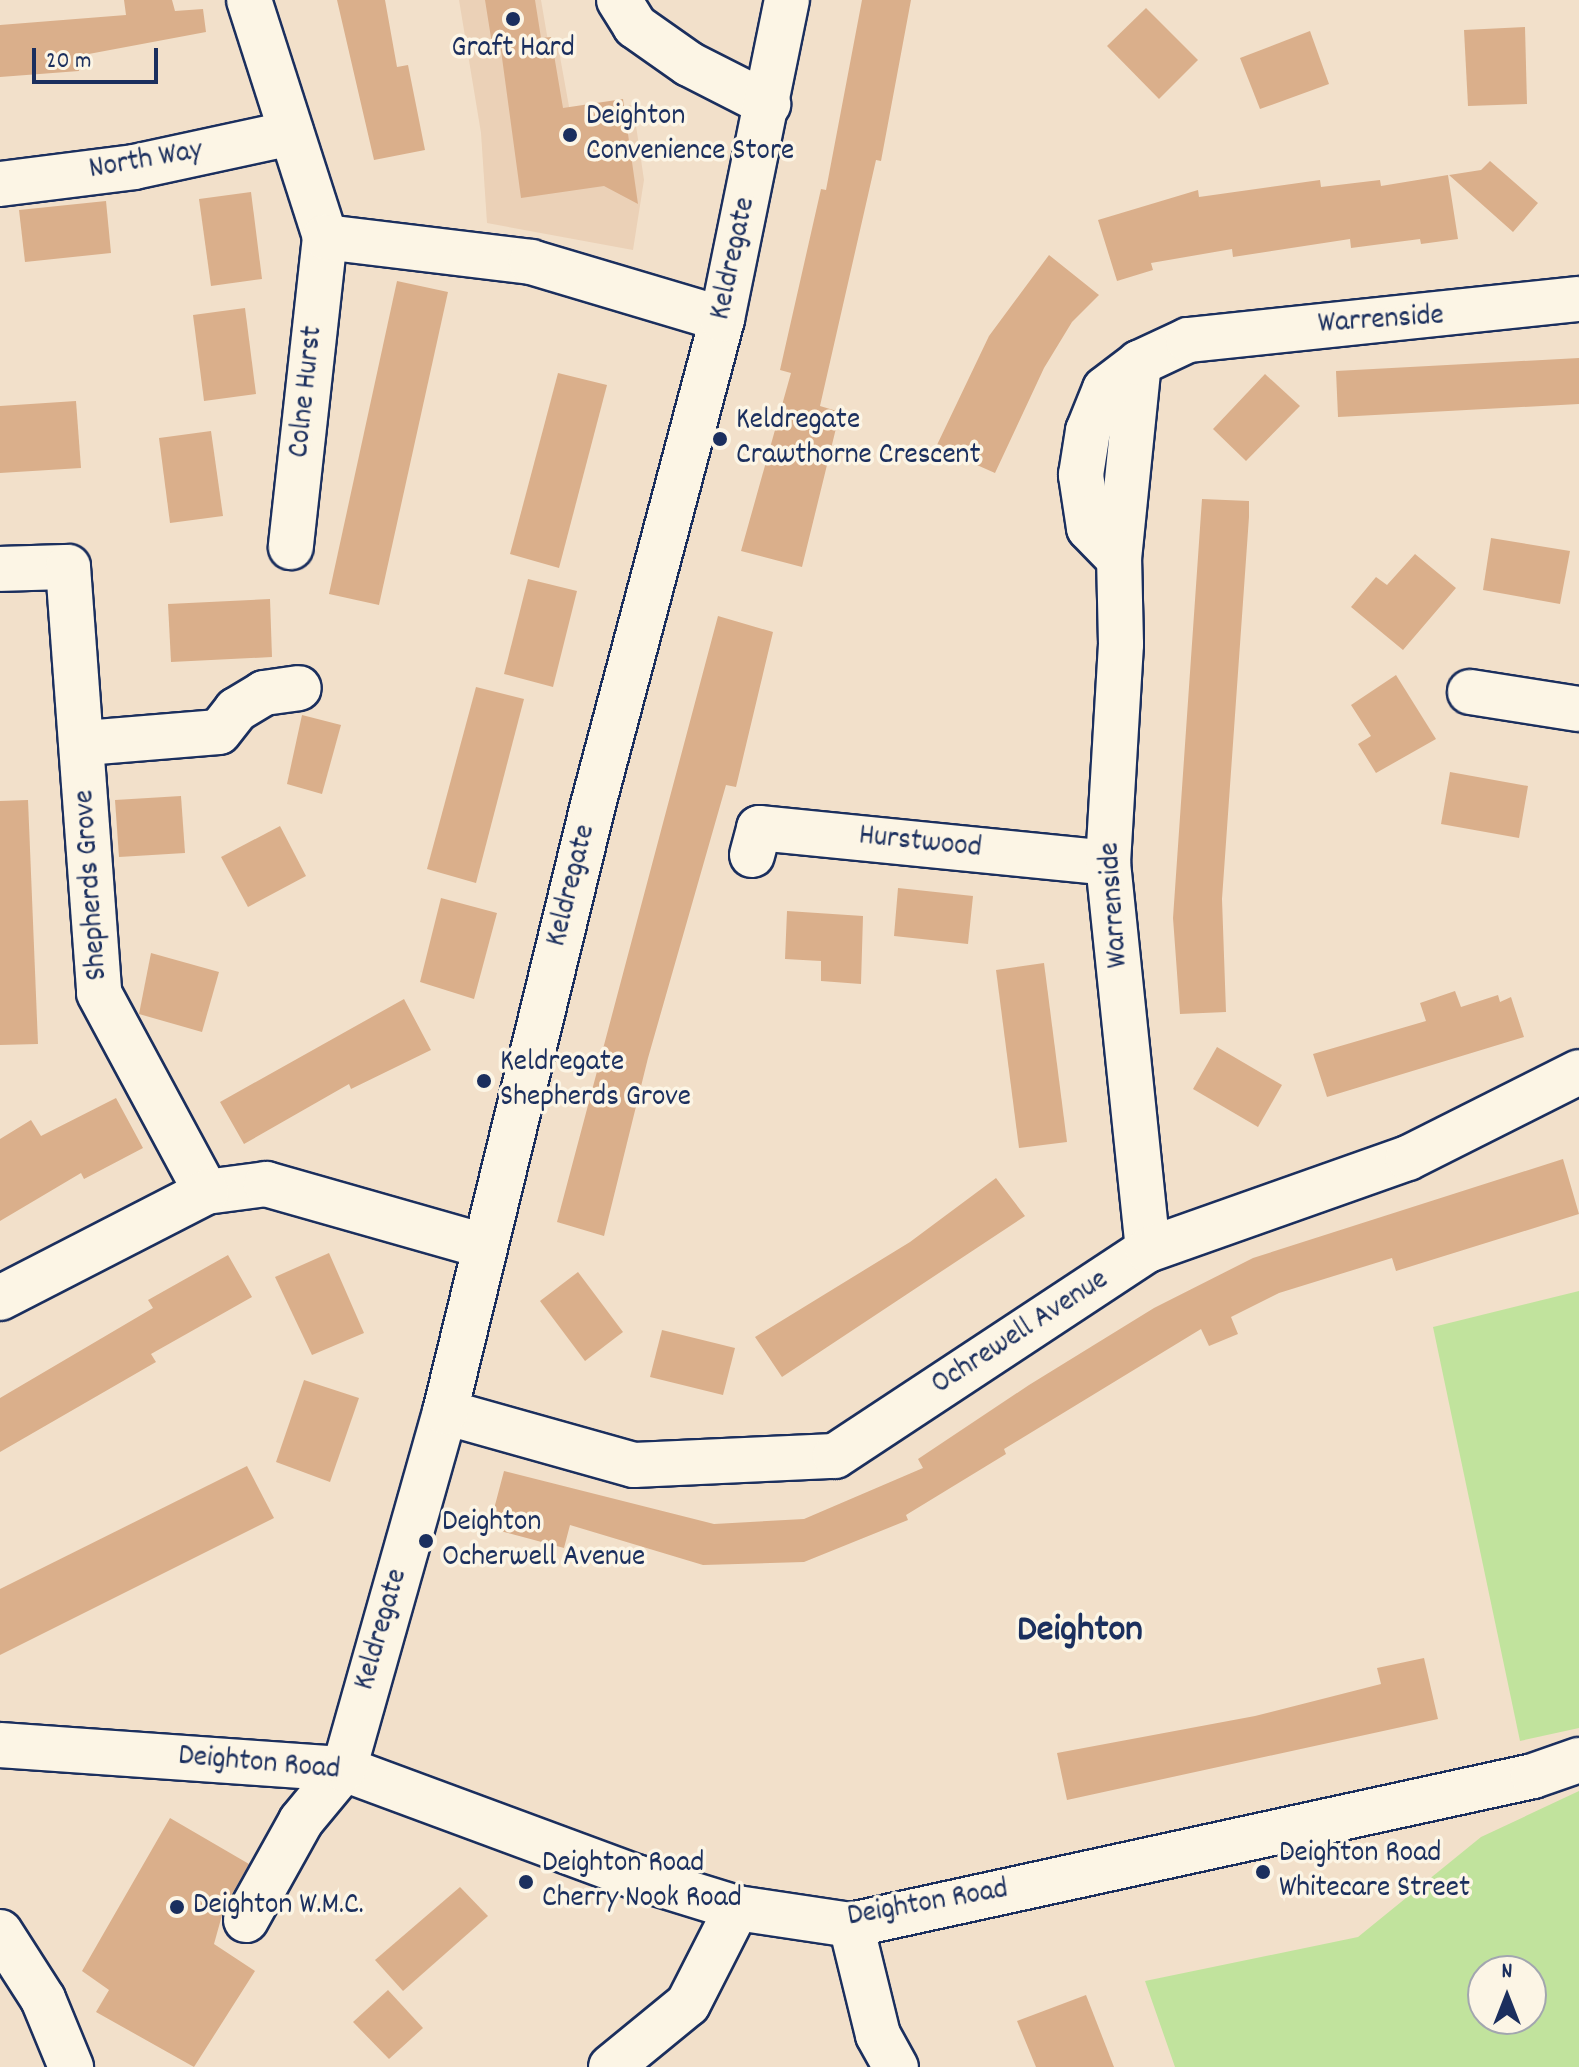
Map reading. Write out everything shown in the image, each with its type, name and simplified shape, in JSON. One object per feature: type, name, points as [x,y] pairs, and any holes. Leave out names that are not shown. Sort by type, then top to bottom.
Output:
[{"type":"street","points":[[249,0],[325,237],[531,262],[722,319]]},
{"type":"street","points":[[619,0],[646,34],[768,104]]},
{"type":"street","name":"Keldregate","points":[[344,1769],[445,1412],[483,1246],[722,319],[787,0]]},
{"type":"street","name":"North Way","points":[[0,184],[134,167],[291,133]]},
{"type":"street","name":"Colne Hurst","points":[[291,547],[325,237]]},
{"type":"street","name":"Warrenside","points":[[1148,1250],[1108,863],[1121,644],[1119,559],[1139,363],[1188,340],[1579,299]]},
{"type":"street","name":"Shepherds Grove","points":[[0,569],[68,567],[85,743],[99,993],[206,1192]]},
{"type":"street","points":[[85,743],[219,732],[236,710],[264,693],[299,688]]},
{"type":"street","points":[[1470,692],[1579,709]]},
{"type":"street","name":"Hurstwood","points":[[752,855],[759,828],[1108,863]]},
{"type":"street","name":"Ochrewell Avenue","points":[[445,1412],[634,1465],[835,1456],[1148,1250],[1408,1158],[1579,1072]]},
{"type":"street","points":[[0,1298],[206,1192],[266,1184],[483,1246]]},
{"type":"street","name":"Deighton Road","points":[[0,1745],[344,1769],[636,1877],[737,1908],[851,1925],[1533,1776],[1579,1760]]},
{"type":"street","points":[[246,1920],[301,1821],[344,1769]]},
{"type":"street","points":[[611,2067],[688,2004],[737,1908]]},
{"type":"street","points":[[851,1925],[878,2035],[896,2067]]},
{"type":"street","points":[[0,1932],[43,1999],[71,2067]]},
{"type":"shaded area","points":[[459,0],[541,0],[548,41],[557,40],[570,112],[633,105],[644,180],[633,250],[487,223],[481,133]]},
{"type":"green space","points":[[1579,1291],[1579,1728],[1520,1741],[1433,1327]]},
{"type":"green space","points":[[1579,1791],[1579,2067],[1175,2067],[1145,1981],[1358,1937],[1481,1837]]},
{"type":"building","points":[[124,0],[172,0],[175,11],[203,9],[206,32],[78,56],[79,71],[0,77],[0,25],[126,15]]},
{"type":"building","points":[[337,0],[385,0],[397,67],[408,65],[425,150],[374,160]]},
{"type":"building","points":[[485,0],[535,0],[541,38],[551,37],[563,108],[623,99],[638,204],[604,186],[521,198],[500,43],[492,44]]},
{"type":"building","points":[[862,0],[911,0],[881,161],[876,160],[820,406],[840,412],[802,567],[741,551],[791,373],[780,370],[821,189],[826,190]]},
{"type":"building","points":[[1146,8],[1198,60],[1159,99],[1107,46]]},
{"type":"building","points":[[1525,27],[1527,104],[1468,106],[1464,30]]},
{"type":"building","points":[[1310,31],[1329,84],[1260,109],[1240,58]]},
{"type":"building","points":[[1490,161],[1538,203],[1513,232],[1449,175],[1481,170]]},
{"type":"building","points":[[1448,175],[1458,239],[1421,244],[1420,239],[1351,248],[1350,239],[1233,257],[1232,249],[1151,263],[1153,270],[1117,281],[1098,220],[1198,190],[1199,197],[1320,180],[1321,187],[1380,180],[1381,186]]},
{"type":"building","points":[[251,192],[262,279],[211,286],[199,199]]},
{"type":"building","points":[[106,201],[111,253],[25,262],[19,210]]},
{"type":"building","points":[[1049,255],[1099,295],[1072,322],[1044,368],[995,473],[936,447],[989,336]]},
{"type":"building","points":[[397,281],[448,292],[379,605],[329,594]]},
{"type":"building","points":[[245,308],[256,394],[204,401],[193,315]]},
{"type":"building","points":[[1579,358],[1579,404],[1338,417],[1336,371]]},
{"type":"building","points":[[558,373],[607,385],[559,568],[510,554]]},
{"type":"building","points":[[1265,374],[1300,406],[1246,461],[1213,429]]},
{"type":"building","points":[[76,401],[81,468],[0,473],[0,406]]},
{"type":"building","points":[[211,431],[223,516],[170,523],[159,438]]},
{"type":"building","points":[[1202,499],[1249,501],[1249,517],[1222,899],[1226,1012],[1180,1014],[1173,918]]},
{"type":"building","points":[[1491,538],[1570,551],[1560,604],[1483,590]]},
{"type":"building","points":[[1415,554],[1456,588],[1403,650],[1351,607],[1376,577],[1387,585]]},
{"type":"building","points":[[528,579],[577,591],[553,687],[504,674]]},
{"type":"building","points":[[270,599],[272,657],[171,662],[168,604]]},
{"type":"building","points":[[718,616],[773,632],[736,787],[726,785],[648,1058],[604,1236],[557,1222]]},
{"type":"building","points":[[1396,675],[1436,739],[1376,773],[1358,744],[1371,736],[1351,705]]},
{"type":"building","points":[[476,687],[524,699],[476,883],[427,869]]},
{"type":"building","points":[[302,715],[341,725],[322,794],[287,784]]},
{"type":"building","points":[[1450,772],[1528,786],[1519,838],[1441,824]]},
{"type":"building","points":[[181,796],[185,853],[119,857],[115,800]]},
{"type":"building","points":[[28,800],[38,1044],[0,1045],[0,801]]},
{"type":"building","points":[[280,826],[306,876],[248,907],[221,857]]},
{"type":"building","points":[[898,888],[973,896],[968,944],[894,936]]},
{"type":"building","points":[[441,898],[497,913],[474,999],[420,982]]},
{"type":"building","points":[[787,911],[863,916],[861,984],[821,981],[821,961],[785,959]]},
{"type":"building","points":[[151,953],[219,972],[202,1032],[139,1014]]},
{"type":"building","points":[[1044,963],[1067,1142],[1019,1148],[996,970]]},
{"type":"building","points":[[1455,991],[1461,1007],[1498,995],[1500,1002],[1511,997],[1524,1037],[1327,1097],[1313,1054],[1426,1021],[1420,1003]]},
{"type":"building","points":[[404,999],[431,1050],[351,1089],[349,1084],[244,1144],[220,1102]]},
{"type":"building","points":[[1217,1047],[1282,1085],[1258,1127],[1193,1089]]},
{"type":"building","points":[[116,1098],[143,1148],[84,1179],[81,1173],[0,1221],[0,1139],[31,1120],[41,1136]]},
{"type":"building","points":[[1563,1159],[1579,1214],[1396,1271],[1392,1258],[1279,1293],[1231,1317],[1238,1334],[1209,1346],[1201,1329],[1004,1449],[1006,1454],[906,1515],[908,1520],[804,1562],[703,1565],[570,1525],[564,1548],[489,1528],[504,1471],[714,1524],[804,1519],[923,1468],[918,1459],[1029,1385],[1154,1308],[1253,1258]]},
{"type":"building","points":[[996,1178],[1025,1216],[782,1377],[755,1337],[910,1242]]},
{"type":"building","points":[[329,1253],[364,1333],[312,1355],[275,1277]]},
{"type":"building","points":[[228,1255],[252,1297],[151,1354],[156,1362],[0,1452],[0,1398],[153,1308],[148,1300]]},
{"type":"building","points":[[578,1272],[623,1332],[585,1361],[540,1301]]},
{"type":"building","points":[[662,1330],[735,1348],[723,1395],[650,1377]]},
{"type":"building","points":[[304,1380],[359,1398],[330,1482],[276,1462]]},
{"type":"building","points":[[247,1466],[274,1518],[0,1655],[0,1589]]},
{"type":"building","points":[[1424,1658],[1438,1719],[1067,1800],[1057,1753],[1255,1716],[1381,1684],[1377,1668]]},
{"type":"building","name":"Deighton W.M.C.","points":[[170,1818],[249,1864],[224,1908],[214,1944],[255,1971],[194,2067],[96,2012],[109,1990],[82,1971]]},
{"type":"building","points":[[460,1887],[488,1916],[403,1991],[375,1960]]},
{"type":"building","points":[[388,1990],[423,2028],[389,2059],[353,2022]]},
{"type":"building","points":[[1086,1995],[1114,2067],[1036,2067],[1017,2021]]},
{"type":"place","name":"Graft Hard","points":[[513,19]]},
{"type":"place","name":"Deighton Convenience Store","points":[[570,135]]},
{"type":"place","name":"Keldregate Crawthorne Crescent","points":[[720,439]]},
{"type":"place","name":"Keldregate Shepherds Grove","points":[[484,1081]]},
{"type":"place","name":"Deighton Ocherwell Avenue","points":[[426,1541]]},
{"type":"place","name":"Deighton Road Whitecare Street","points":[[1263,1872]]},
{"type":"place","name":"Deighton Road Cherry Nook Road","points":[[526,1882]]},
{"type":"place","name":"Deighton W.M.C.","points":[[177,1907]]},
{"type":"district","name":"Deighton","points":[[1080,1632]]}]
